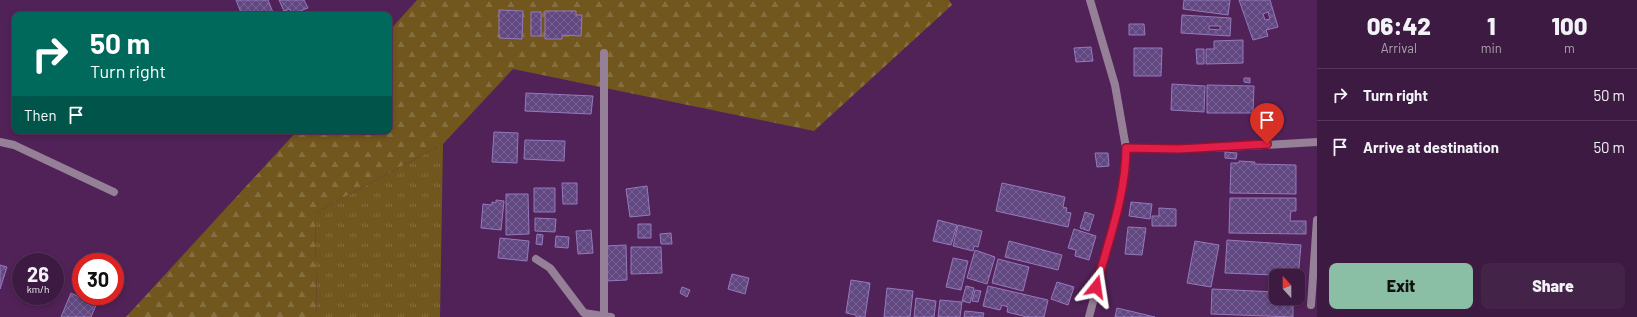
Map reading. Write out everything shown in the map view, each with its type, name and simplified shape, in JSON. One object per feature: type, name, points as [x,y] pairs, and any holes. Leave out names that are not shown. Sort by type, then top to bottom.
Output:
[{"type":"street","points":[[1090,0],[1115,85],[1126,148],[1126,166],[1119,204],[1090,317]]},
{"type":"street","points":[[536,260],[550,268],[584,313],[606,317],[604,53]]},
{"type":"street","points":[[0,142],[14,145],[114,192]]},
{"type":"street","points":[[1126,148],[1199,148],[1317,142]]},
{"type":"street","points":[[1311,305],[1317,220]]},
{"type":"green space","points":[[417,0],[949,0],[952,5],[814,131],[513,69],[443,144],[315,213],[317,317],[126,317],[294,134],[392,134],[392,28]]},
{"type":"green space","points":[[443,144],[440,317],[317,317],[315,213]]},
{"type":"building","points":[[236,0],[268,0],[273,12],[241,12]]},
{"type":"building","points":[[279,0],[304,0],[308,8],[297,12],[291,12],[290,9],[284,11]]},
{"type":"building","points":[[1184,0],[1230,0],[1228,15],[1183,9]]},
{"type":"building","points":[[1239,0],[1270,0],[1278,27],[1266,30],[1268,36],[1253,40]],"holes":[[[1268,12],[1270,19],[1265,20],[1263,14]]]},
{"type":"building","points":[[499,10],[523,11],[522,39],[499,38]]},
{"type":"building","points":[[545,11],[576,11],[576,15],[582,15],[581,36],[562,35],[562,39],[545,39]]},
{"type":"building","points":[[531,12],[541,12],[541,36],[531,36]]},
{"type":"building","points":[[1182,15],[1231,18],[1230,36],[1181,33]],"holes":[[[1209,26],[1220,26],[1220,30],[1209,29]]]},
{"type":"building","points":[[1129,24],[1144,24],[1145,35],[1129,35]]},
{"type":"building","points":[[1243,40],[1243,63],[1206,64],[1206,49],[1214,49],[1214,41]]},
{"type":"building","points":[[1091,47],[1093,61],[1076,62],[1074,48]]},
{"type":"building","points":[[1134,48],[1162,48],[1161,76],[1134,76]]},
{"type":"building","points":[[1196,49],[1204,49],[1204,64],[1197,64]]},
{"type":"building","points":[[1244,78],[1250,78],[1250,83],[1244,82]]},
{"type":"building","points":[[1172,84],[1205,86],[1204,112],[1171,110]]},
{"type":"building","points":[[1207,85],[1254,86],[1253,113],[1207,113]]},
{"type":"building","points":[[526,93],[593,96],[591,114],[525,111]]},
{"type":"building","points":[[494,132],[518,133],[517,163],[492,162]]},
{"type":"building","points":[[525,140],[565,141],[564,161],[524,159]]},
{"type":"building","points":[[1225,152],[1237,153],[1236,159],[1225,158]]},
{"type":"building","points":[[1095,153],[1108,153],[1109,166],[1097,167]]},
{"type":"building","points":[[1239,161],[1255,162],[1254,164],[1296,165],[1296,194],[1230,193],[1231,163],[1239,163]]},
{"type":"building","points":[[562,183],[577,183],[577,204],[563,204]]},
{"type":"building","points":[[1002,183],[1065,197],[1063,207],[1067,208],[1066,212],[1071,213],[1068,227],[996,211]]},
{"type":"building","points":[[647,186],[650,215],[630,217],[626,189]]},
{"type":"building","points":[[534,188],[555,188],[555,212],[534,212]]},
{"type":"building","points":[[506,194],[528,194],[529,234],[506,235]]},
{"type":"building","points":[[1230,198],[1296,198],[1296,211],[1291,211],[1290,221],[1306,221],[1306,234],[1229,233]]},
{"type":"building","points":[[496,200],[504,201],[501,230],[481,228],[483,204],[492,205],[492,202],[496,203]]},
{"type":"building","points":[[1131,202],[1152,204],[1150,219],[1129,216]]},
{"type":"building","points":[[1159,208],[1176,209],[1176,226],[1152,226],[1152,216],[1159,216]]},
{"type":"building","points":[[1085,212],[1094,215],[1089,231],[1080,228]]},
{"type":"building","points":[[535,218],[556,219],[555,232],[535,231]]},
{"type":"building","points":[[938,220],[957,225],[951,245],[933,241]]},
{"type":"building","points":[[638,224],[651,224],[651,238],[638,238]]},
{"type":"building","points":[[958,225],[982,231],[978,247],[974,246],[973,251],[953,246]]},
{"type":"building","points":[[1128,227],[1146,228],[1142,255],[1125,254]]},
{"type":"building","points":[[1074,229],[1096,236],[1089,260],[1075,256],[1076,250],[1068,248]]},
{"type":"building","points":[[591,230],[593,253],[578,254],[576,231]]},
{"type":"building","points":[[671,233],[672,244],[661,244],[660,234]]},
{"type":"building","points":[[537,234],[543,235],[542,245],[536,244]]},
{"type":"building","points":[[556,236],[569,237],[568,248],[555,247]]},
{"type":"building","points":[[500,238],[529,241],[527,261],[498,258]]},
{"type":"building","points":[[1227,240],[1301,245],[1299,269],[1269,269],[1269,275],[1225,273]]},
{"type":"building","points":[[1009,241],[1062,255],[1058,270],[1005,257]]},
{"type":"building","points":[[1195,241],[1219,245],[1211,287],[1187,283]]},
{"type":"building","points":[[626,245],[627,280],[606,281],[606,246]]},
{"type":"building","points":[[631,247],[661,247],[662,273],[631,274]]},
{"type":"building","points":[[975,250],[995,257],[987,284],[967,278]]},
{"type":"building","points":[[953,258],[968,261],[961,290],[946,287]]},
{"type":"building","points":[[998,259],[1029,267],[1023,291],[992,283]]},
{"type":"building","points":[[0,265],[7,267],[0,289]]},
{"type":"building","points":[[732,274],[749,278],[745,294],[728,289]]},
{"type":"building","points":[[851,280],[870,283],[865,317],[856,317],[856,315],[846,313]]},
{"type":"building","points":[[1057,282],[1074,287],[1068,305],[1051,299]]},
{"type":"building","points":[[966,286],[974,288],[970,303],[962,301]]},
{"type":"building","points":[[988,286],[1048,300],[1044,317],[1027,317],[1007,312],[1008,307],[1002,305],[1000,310],[983,306]]},
{"type":"building","points":[[682,287],[690,290],[687,297],[680,293]]},
{"type":"building","points":[[887,288],[913,291],[910,317],[884,317]]},
{"type":"building","points":[[1212,289],[1269,292],[1269,305],[1293,305],[1293,317],[1211,314]]},
{"type":"building","points":[[975,290],[981,291],[978,302],[972,301]]},
{"type":"building","points":[[71,293],[72,305],[96,305],[91,317],[61,317]]},
{"type":"building","points":[[916,298],[936,301],[934,317],[914,317]]},
{"type":"building","points":[[940,300],[962,302],[960,317],[938,317]]},
{"type":"building","points":[[1117,308],[1155,317],[1115,317]]},
{"type":"building","points":[[965,311],[984,313],[983,317],[964,317]]},
{"type":"route","points":[[1096,287],[1119,204],[1126,166],[1126,148],[1179,149],[1267,144]]}]
